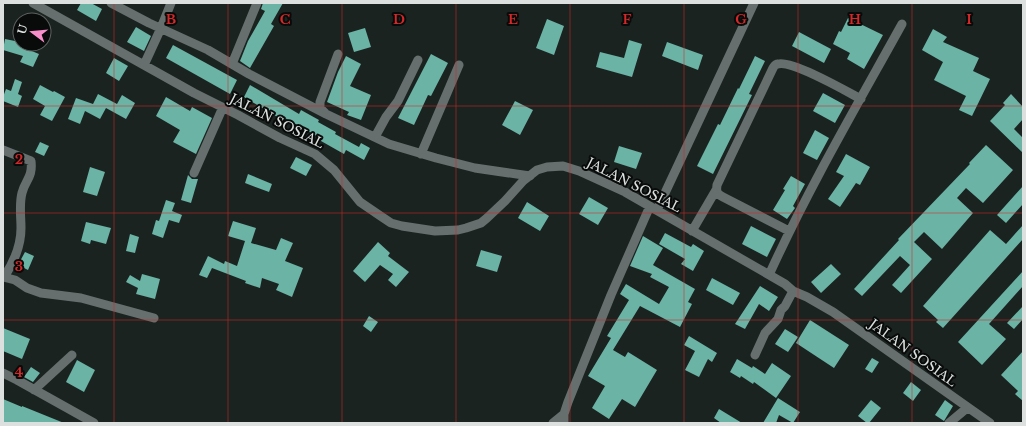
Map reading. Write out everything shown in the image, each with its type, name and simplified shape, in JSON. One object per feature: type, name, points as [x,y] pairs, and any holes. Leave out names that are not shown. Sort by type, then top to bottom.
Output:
[{"type":"street","name":"JALAN SOSIAL","points":[[32,3],[194,93],[322,158],[334,170],[360,202],[382,217],[402,226],[424,230],[448,231],[458,230],[481,222],[506,201],[523,181],[537,170],[547,167],[563,166],[603,182],[654,208],[785,284],[793,291],[833,312],[990,423]]},
{"type":"street","points":[[112,3],[202,47],[255,78],[389,144],[475,168],[530,176]]},
{"type":"street","points":[[144,65],[162,28],[171,3]]},
{"type":"street","points":[[232,64],[257,3]]},
{"type":"street","points":[[553,423],[564,418],[568,402],[611,295],[754,3]]},
{"type":"street","points":[[769,275],[789,231],[902,24]]},
{"type":"street","points":[[326,114],[320,108],[320,102],[338,54]]},
{"type":"street","points":[[375,137],[386,117],[398,101],[418,60]]},
{"type":"street","points":[[692,231],[716,190],[720,178],[775,64],[784,64],[795,67],[861,99]]},
{"type":"street","points":[[421,154],[459,65]]},
{"type":"street","points":[[194,173],[223,107]]},
{"type":"street","points":[[3,150],[31,161],[32,169],[29,180],[22,193],[21,240],[14,259],[3,277],[15,280],[27,288],[41,293],[82,298],[154,318]]},
{"type":"street","points":[[716,190],[723,198],[789,231]]},
{"type":"street","points":[[755,355],[764,337],[778,318],[793,291]]},
{"type":"street","points":[[34,390],[72,355]]},
{"type":"street","points":[[3,373],[94,423]]},
{"type":"street","points":[[949,423],[968,408]]},
{"type":"building","points":[[81,3],[91,3],[102,9],[96,21],[77,10]]},
{"type":"building","points":[[263,3],[283,3],[271,24],[274,26],[250,68],[240,61],[248,41],[265,11],[261,9]]},
{"type":"building","points":[[848,18],[883,35],[864,69],[847,59],[850,53],[833,44],[839,31],[841,32]]},
{"type":"building","points":[[547,19],[564,26],[554,55],[536,48]]},
{"type":"building","points":[[136,27],[151,36],[144,51],[127,42]]},
{"type":"building","points":[[365,28],[371,47],[354,52],[348,33]]},
{"type":"building","points":[[933,29],[947,37],[943,42],[979,58],[973,71],[990,79],[972,116],[959,110],[966,96],[934,80],[943,62],[922,50]]},
{"type":"building","points":[[799,32],[831,49],[824,63],[792,46]]},
{"type":"building","points":[[5,39],[12,40],[12,52],[34,52],[39,54],[33,67],[20,62],[23,56],[3,50]]},
{"type":"building","points":[[629,40],[642,44],[632,77],[596,67],[600,52],[624,58]]},
{"type":"building","points":[[667,42],[703,55],[698,70],[662,56]]},
{"type":"building","points":[[173,45],[237,80],[230,94],[166,58]]},
{"type":"building","points":[[431,54],[448,63],[431,96],[428,95],[414,125],[398,118]]},
{"type":"building","points":[[346,56],[361,64],[350,86],[371,95],[361,120],[347,115],[349,112],[327,102],[338,72]]},
{"type":"building","points":[[755,56],[765,61],[749,94],[752,95],[713,174],[697,166],[718,124],[720,125],[738,88],[739,89]]},
{"type":"building","points":[[114,58],[128,66],[119,81],[106,73]]},
{"type":"building","points":[[15,79],[22,82],[18,94],[22,96],[18,107],[3,101],[6,89],[11,91]]},
{"type":"building","points":[[40,85],[65,97],[52,121],[40,115],[45,106],[33,99]]},
{"type":"building","points":[[250,85],[299,114],[301,110],[319,120],[318,122],[336,132],[335,134],[359,147],[361,143],[370,148],[364,160],[346,150],[344,154],[321,141],[322,139],[285,118],[284,121],[244,97]]},
{"type":"building","points":[[823,93],[845,105],[835,123],[813,111]]},
{"type":"building","points":[[98,94],[117,104],[122,95],[135,103],[126,119],[106,108],[100,119],[85,111],[80,124],[68,119],[76,98],[93,104]]},
{"type":"building","points":[[1011,94],[1023,107],[1023,119],[1014,129],[1023,138],[1023,153],[990,121],[1005,105],[1003,103]]},
{"type":"building","points":[[166,97],[190,111],[192,107],[212,118],[196,154],[173,142],[180,130],[156,116]]},
{"type":"building","points":[[515,101],[533,110],[520,135],[502,125]]},
{"type":"building","points":[[815,130],[829,138],[817,160],[803,153]]},
{"type":"building","points":[[40,142],[49,146],[44,156],[35,152]]},
{"type":"building","points":[[986,145],[1013,170],[983,203],[966,188],[957,198],[973,213],[942,249],[924,232],[914,242],[932,259],[901,293],[892,285],[910,265],[900,256],[862,296],[854,289],[899,240],[898,239],[970,164],[969,163]]},
{"type":"building","points":[[619,146],[642,153],[636,169],[614,162]]},
{"type":"building","points":[[846,154],[870,167],[860,185],[856,183],[840,207],[828,199],[844,176],[836,172]]},
{"type":"building","points":[[296,157],[312,165],[306,176],[290,168]]},
{"type":"building","points":[[90,167],[105,172],[97,196],[83,192]]},
{"type":"building","points":[[248,174],[272,184],[269,192],[245,183]]},
{"type":"building","points":[[188,175],[192,179],[198,179],[191,203],[181,200]]},
{"type":"building","points":[[791,176],[805,184],[793,206],[795,208],[787,219],[773,210],[785,190],[783,189]]},
{"type":"building","points":[[1023,186],[1023,204],[1006,223],[997,215]]},
{"type":"building","points":[[589,197],[608,208],[598,225],[579,214]]},
{"type":"building","points":[[166,200],[175,203],[172,211],[182,215],[179,223],[169,220],[163,238],[152,234],[156,220],[159,221]]},
{"type":"building","points":[[527,202],[549,216],[540,231],[518,218]]},
{"type":"building","points":[[233,221],[256,228],[251,243],[276,250],[281,238],[293,243],[285,261],[303,268],[292,297],[276,290],[279,284],[262,278],[260,288],[212,268],[207,278],[199,275],[208,256],[224,264],[225,261],[237,266],[245,241],[228,236]]},
{"type":"building","points":[[86,222],[111,228],[106,244],[91,240],[90,244],[81,241]]},
{"type":"building","points":[[1023,225],[1023,239],[943,328],[936,322],[938,320],[923,306],[990,230],[1006,244]]},
{"type":"building","points":[[751,226],[776,239],[767,257],[742,244]]},
{"type":"building","points":[[665,233],[691,247],[693,244],[704,251],[693,271],[681,264],[685,259],[659,244]]},
{"type":"building","points":[[130,234],[139,237],[135,253],[126,251]]},
{"type":"building","points":[[643,236],[663,248],[653,265],[695,289],[688,302],[692,304],[680,327],[640,306],[613,350],[625,357],[628,352],[657,370],[635,407],[622,399],[609,419],[592,408],[605,386],[588,376],[611,338],[607,336],[629,300],[620,294],[626,284],[659,304],[669,287],[650,277],[652,274],[630,266]]},
{"type":"building","points":[[378,242],[390,253],[388,256],[409,272],[396,287],[388,280],[393,274],[380,265],[365,282],[353,271]]},
{"type":"building","points":[[481,250],[502,256],[497,272],[476,266]]},
{"type":"building","points":[[25,252],[34,256],[28,270],[18,265]]},
{"type":"building","points":[[831,264],[841,274],[821,293],[811,282]]},
{"type":"building","points":[[1023,271],[1023,286],[989,324],[1006,339],[982,365],[958,342]]},
{"type":"building","points":[[142,274],[160,279],[155,299],[136,294],[138,288],[126,282],[130,275],[140,281]]},
{"type":"building","points":[[712,278],[740,293],[733,305],[706,290]]},
{"type":"building","points":[[760,286],[778,297],[769,311],[759,304],[745,329],[735,324]]},
{"type":"building","points":[[1023,306],[1023,319],[1014,329],[1007,323]]},
{"type":"building","points":[[369,316],[378,322],[371,332],[363,326]]},
{"type":"building","points":[[810,320],[849,345],[834,368],[796,343]]},
{"type":"building","points":[[3,328],[30,339],[22,359],[3,351]]},
{"type":"building","points":[[785,329],[798,337],[788,352],[775,344]]},
{"type":"building","points":[[689,336],[717,353],[712,362],[708,359],[699,377],[685,370],[695,351],[684,345]]},
{"type":"building","points":[[1023,351],[1023,401],[1015,394],[1018,391],[1001,375]]},
{"type":"building","points":[[872,358],[879,362],[872,373],[865,369]]},
{"type":"building","points":[[737,359],[752,368],[753,366],[765,374],[772,363],[791,376],[776,398],[754,382],[753,384],[741,376],[740,378],[730,372]]},
{"type":"building","points":[[77,360],[95,370],[84,392],[66,382]]},
{"type":"building","points":[[31,367],[40,373],[33,382],[24,377]]},
{"type":"building","points":[[911,382],[921,390],[913,401],[903,393]]},
{"type":"building","points":[[778,398],[800,412],[793,423],[779,415],[776,423],[763,423]]},
{"type":"building","points":[[3,399],[22,407],[64,423],[3,423]]},
{"type":"building","points":[[871,400],[881,408],[869,423],[867,423],[858,416]]},
{"type":"building","points":[[945,400],[953,406],[944,421],[935,415]]},
{"type":"building","points":[[719,409],[742,423],[721,423],[714,418]]}]
